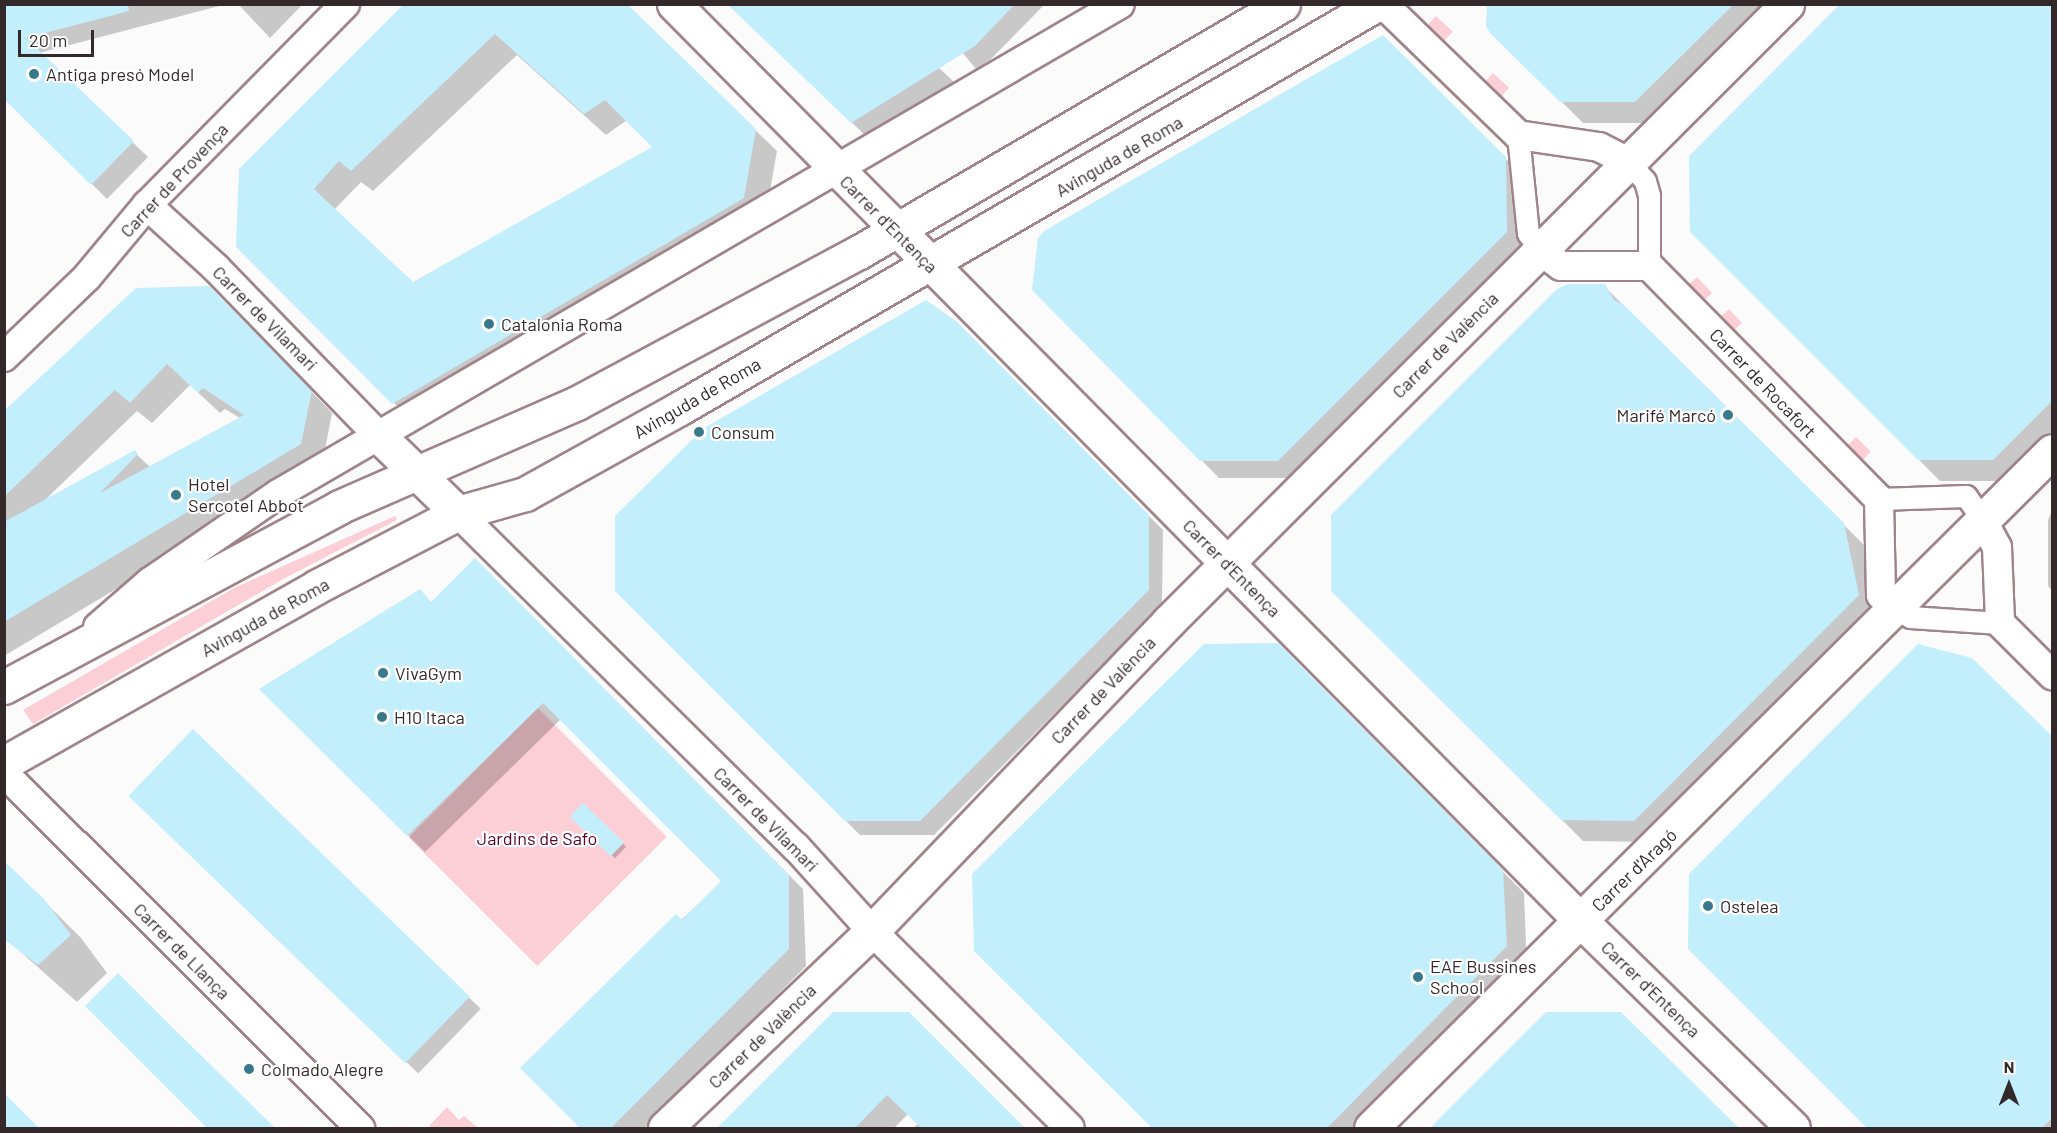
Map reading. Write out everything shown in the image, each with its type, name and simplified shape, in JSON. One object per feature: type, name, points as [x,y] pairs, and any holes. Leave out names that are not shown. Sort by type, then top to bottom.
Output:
[{"type":"street","name":"Carrer de Provença","points":[[4,357],[87,277],[147,205],[345,4]]},
{"type":"street","name":"Carrer d'Entença","points":[[674,4],[836,171],[1581,921],[1793,1128]]},
{"type":"street","points":[[76,646],[150,582],[278,494],[1120,4]]},
{"type":"street","points":[[4,687],[76,646],[339,507],[577,403],[896,230],[1283,4]]},
{"type":"street","name":"Avinguda de Roma","points":[[4,763],[316,587],[458,513],[525,494],[931,265],[1377,4]]},
{"type":"street","points":[[1383,4],[1518,135],[1567,146],[1599,147],[1628,162],[1645,181],[1649,195],[1649,266],[1592,268],[1561,266],[1540,251],[1526,225],[1518,135]]},
{"type":"street","name":"Carrer de València","points":[[665,1128],[873,931],[1226,563],[1787,4]]},
{"type":"street","name":"Carrer de Vilamarí","points":[[147,205],[216,268],[379,436]]},
{"type":"street","name":"Carrer de Rocafort","points":[[1649,266],[1879,499]]},
{"type":"street","points":[[379,436],[458,513]]},
{"type":"street","name":"Carrer d'Aragó","points":[[1371,1128],[2052,451]]},
{"type":"street","points":[[2000,623],[1997,547],[1966,496],[1879,499],[1881,595],[1893,607],[1910,617],[2000,623],[2052,675]]},
{"type":"street","name":"Carrer de Vilamarí","points":[[458,513],[796,847],[873,931],[1070,1128]]},
{"type":"street","name":"Carrer de Llança","points":[[4,773],[360,1128]]},
{"type":"green space","points":[[1436,16],[1453,32],[1437,49],[1420,33]]},
{"type":"green space","points":[[1493,73],[1509,88],[1494,104],[1478,89]]},
{"type":"green space","points":[[1697,277],[1712,293],[1695,309],[1680,293]]},
{"type":"green space","points":[[1729,309],[1742,323],[1725,339],[1712,325]]},
{"type":"green space","points":[[1856,437],[1871,452],[1855,467],[1840,453]]},
{"type":"green space","points":[[395,516],[397,520],[285,578],[33,724],[23,710],[234,588]]},
{"type":"green space","name":"Jardins de Safo","points":[[538,708],[667,837],[537,966],[409,837]]},
{"type":"green space","points":[[447,1107],[459,1120],[464,1116],[478,1128],[432,1128],[429,1126]]},
{"type":"building","name":"Antiga presó Model","points":[[4,4],[128,4],[129,11],[26,38],[134,141],[91,185],[4,99]]},
{"type":"building","points":[[404,4],[627,4],[756,129],[744,198],[392,404],[236,247],[239,169]],"holes":[[[495,34],[584,114],[605,100],[652,147],[413,282],[314,189],[339,161],[351,171]]]},
{"type":"building","points":[[727,4],[1015,4],[975,46],[851,123]]},
{"type":"building","points":[[1487,4],[1734,4],[1635,102],[1560,102],[1490,33],[1486,26]]},
{"type":"building","points":[[1840,4],[2052,4],[2052,401],[1993,460],[1918,460],[1690,232],[1689,156]]},
{"type":"building","points":[[1383,35],[1506,157],[1507,232],[1278,461],[1200,461],[1032,290],[1038,238],[1044,231]]},
{"type":"building","points":[[1568,284],[1605,284],[1614,300],[1624,305],[1844,523],[1859,595],[1634,821],[1561,820],[1331,591],[1331,515],[1557,289]]},
{"type":"building","points":[[209,286],[312,390],[301,444],[4,622],[4,522],[135,450],[138,454],[100,493],[244,415],[203,388],[198,393],[167,364],[130,403],[115,390],[4,497],[4,411],[136,288]]},
{"type":"building","points":[[926,300],[956,321],[1149,515],[1149,590],[920,821],[845,821],[615,591],[615,516],[704,428]]},
{"type":"building","points":[[475,558],[789,875],[789,949],[611,1128],[580,1128],[520,1068],[676,914],[682,920],[721,881],[543,703],[407,836],[259,689],[420,589],[431,602]]},
{"type":"building","points":[[1278,643],[1503,870],[1507,946],[1327,1128],[1152,1128],[974,951],[972,874],[1204,644]]},
{"type":"building","points":[[1918,644],[1972,658],[2052,736],[2052,1118],[2042,1128],[1867,1128],[1688,949],[1689,874]]},
{"type":"building","points":[[193,729],[470,996],[405,1063],[128,796]]},
{"type":"building","points":[[583,803],[624,843],[611,856],[570,817]]},
{"type":"building","points":[[4,861],[44,899],[71,935],[38,965],[4,939]]},
{"type":"building","points":[[118,973],[275,1128],[207,1128],[85,1006]]},
{"type":"building","points":[[833,1012],[909,1012],[1025,1128],[921,1128],[887,1095],[855,1128],[717,1128]]},
{"type":"building","points":[[1546,1012],[1621,1012],[1739,1128],[1430,1128]]},
{"type":"building","points":[[4,1093],[39,1128],[4,1128]]},
{"type":"place","name":"Antiga presó Model","points":[[34,74]]},
{"type":"place","name":"Catalonia Roma","points":[[489,324]]},
{"type":"place","name":"Marifé Marcó","points":[[1728,415]]},
{"type":"place","name":"Consum","points":[[699,432]]},
{"type":"place","name":"Hotel Sercotel Abbot","points":[[176,495]]},
{"type":"place","name":"VivaGym","points":[[383,673]]},
{"type":"place","name":"H10 Itaca","points":[[382,717]]},
{"type":"place","name":"Ostelea","points":[[1708,906]]},
{"type":"place","name":"EAE Bussines School","points":[[1418,977]]},
{"type":"place","name":"Colmado Alegre","points":[[249,1069]]}]
